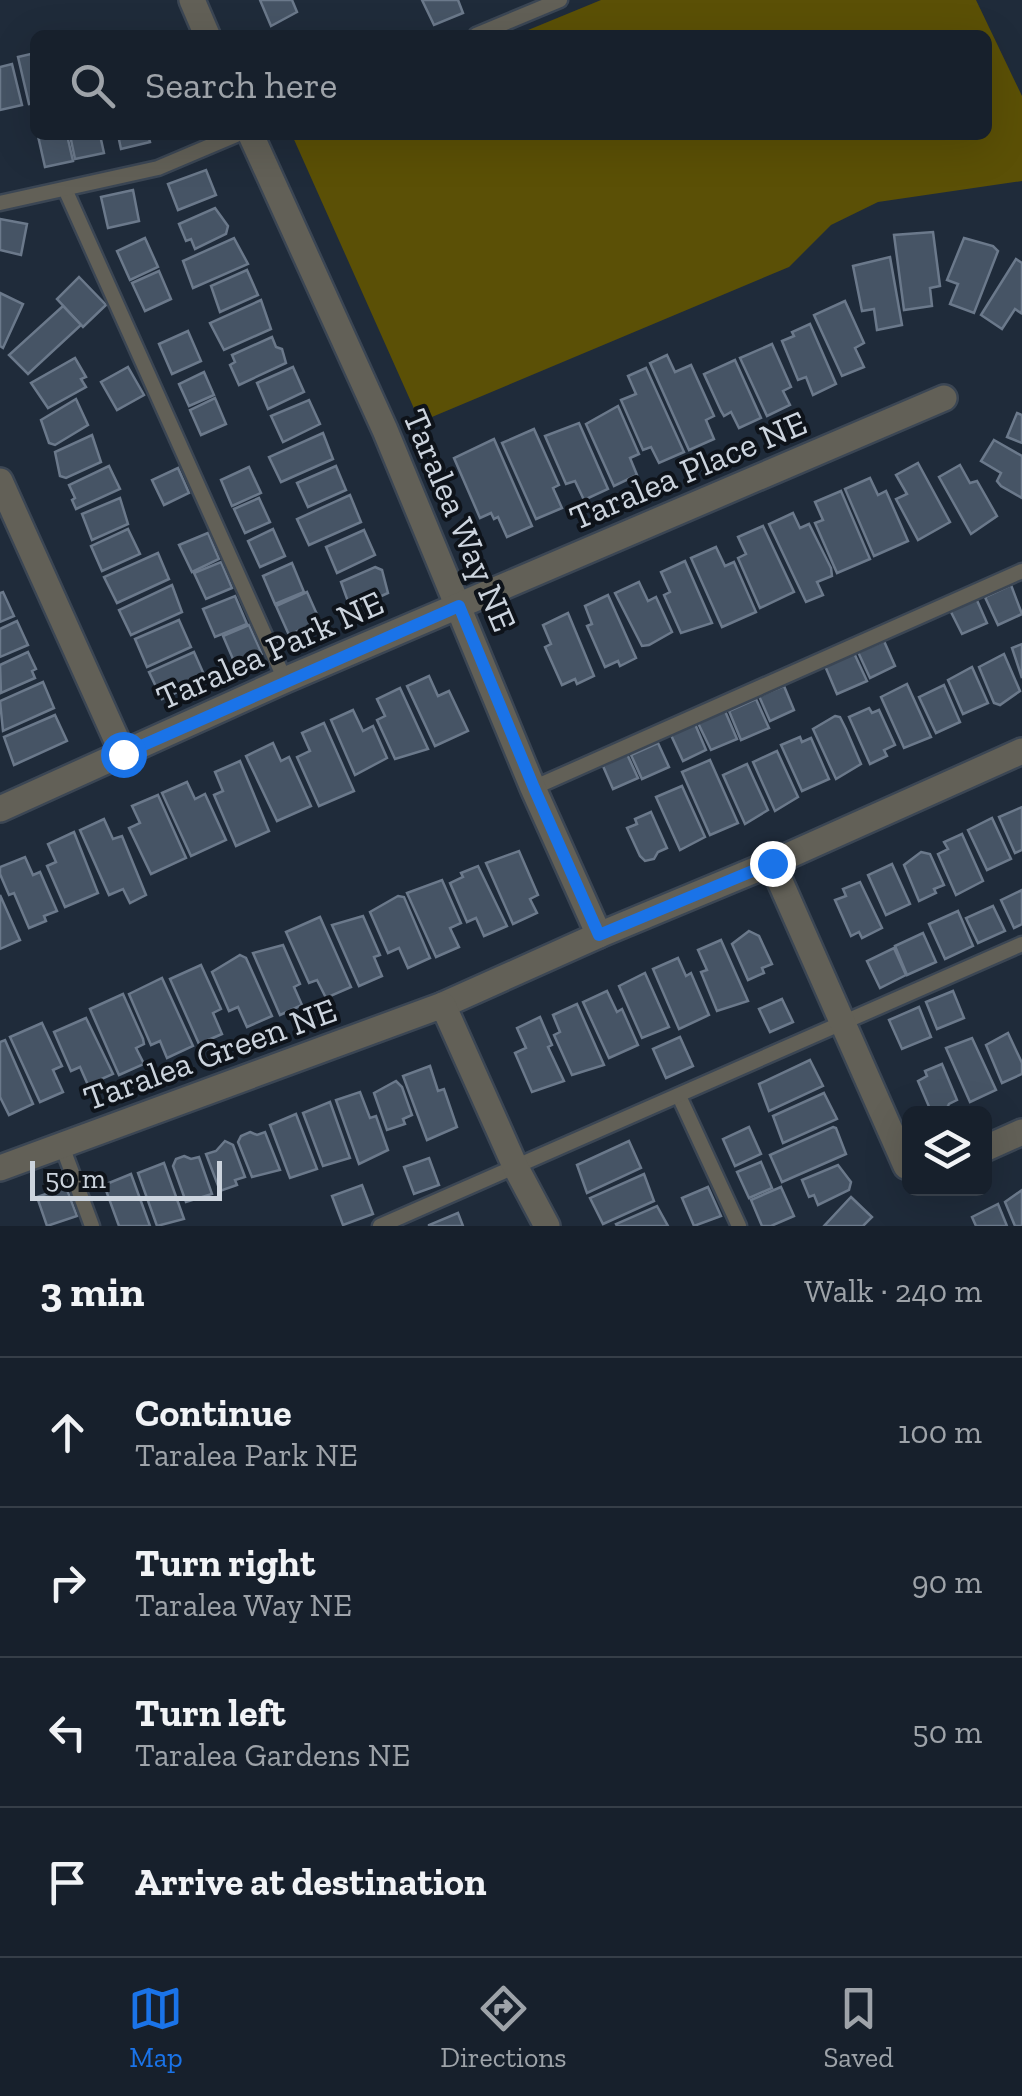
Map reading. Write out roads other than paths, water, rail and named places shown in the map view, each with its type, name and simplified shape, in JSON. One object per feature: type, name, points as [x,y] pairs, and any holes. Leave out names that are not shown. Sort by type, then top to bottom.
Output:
[{"type":"street","points":[[192,0],[205,30]]},
{"type":"street","name":"Taralea Way NE","points":[[254,140],[384,430],[599,935]]},
{"type":"street","name":"Taralea Place NE","points":[[459,606],[944,398]]},
{"type":"street","points":[[0,481],[123,754]]},
{"type":"street","name":"Taralea Park NE","points":[[0,809],[459,606]]},
{"type":"street","name":"Taralea Green NE","points":[[0,1168],[443,1006],[1022,751]]},
{"type":"street","points":[[772,863],[902,1157]]},
{"type":"street","points":[[443,1006],[515,1166],[547,1226]]},
{"type":"street","points":[[992,1145],[1022,1132]]},
{"type":"lane","points":[[488,30],[560,0]]},
{"type":"lane","points":[[0,203],[158,168],[224,140]]},
{"type":"lane","points":[[65,189],[286,680]]},
{"type":"lane","points":[[534,788],[1022,571]]},
{"type":"lane","points":[[380,1226],[1022,944]]},
{"type":"lane","points":[[680,1096],[739,1226]]},
{"type":"lane","points":[[62,1146],[92,1226]]}]
